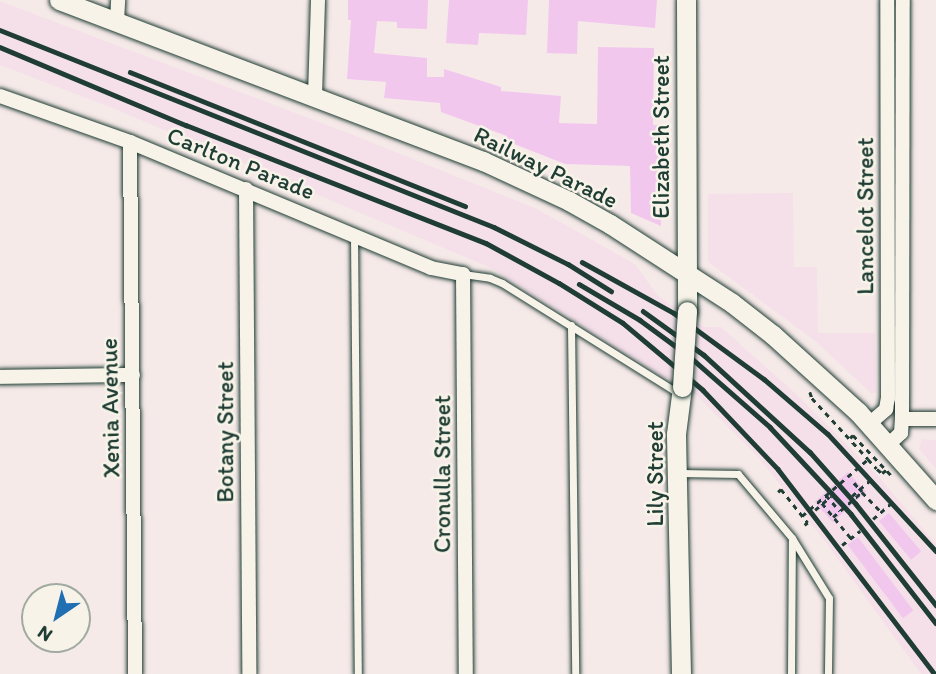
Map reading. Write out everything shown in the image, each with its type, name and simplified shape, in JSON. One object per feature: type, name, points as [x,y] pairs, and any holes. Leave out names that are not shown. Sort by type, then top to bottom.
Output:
[{"type":"main road","name":"Railway Parade","points":[[59,0],[315,96],[537,186],[610,224],[688,274],[773,335],[869,424],[936,500]]},
{"type":"main road","name":"Elizabeth Street","points":[[686,0],[688,274]]},
{"type":"main road","name":"Lily Street","points":[[681,674],[679,473],[676,434],[688,274]]},
{"type":"street","points":[[117,22],[118,0]]},
{"type":"street","points":[[315,96],[318,0]]},
{"type":"street","name":"Lancelot Street","points":[[886,409],[887,0]]},
{"type":"street","name":"Lancelot Street","points":[[902,419],[903,0]]},
{"type":"street","name":"Carlton Parade","points":[[0,96],[130,142],[441,272],[463,274]]},
{"type":"street","name":"Xenia Avenue","points":[[130,142],[135,674]]},
{"type":"street","name":"Botany Street","points":[[246,189],[249,674]]},
{"type":"street","name":"Cronulla Street","points":[[463,274],[466,674]]},
{"type":"street","points":[[0,377],[133,374]]},
{"type":"street","points":[[869,424],[886,409],[895,412],[902,419],[936,419]]},
{"type":"street","points":[[888,445],[901,433],[902,419]]},
{"type":"lane","points":[[354,235],[358,674]]},
{"type":"lane","points":[[463,274],[490,278],[502,283],[681,391]]},
{"type":"lane","points":[[571,325],[575,674]]},
{"type":"lane","points":[[679,473],[738,474],[792,538],[829,598],[828,674]]},
{"type":"lane","points":[[791,674],[792,538]]},
{"type":"path","points":[[808,385],[812,398],[877,469],[882,473],[886,470],[853,435],[850,438]]},
{"type":"path","points":[[802,516],[868,459]]},
{"type":"path","points":[[833,517],[869,481]]},
{"type":"path","points":[[854,483],[881,512]]},
{"type":"path","points":[[778,492],[781,489],[808,523],[805,525]]},
{"type":"path","points":[[852,496],[861,490]]},
{"type":"path","points":[[826,495],[840,511]]},
{"type":"path","points":[[815,510],[831,496]]},
{"type":"path","points":[[822,503],[851,538]]},
{"type":"path","points":[[873,519],[890,503]]},
{"type":"path","points":[[842,545],[859,531]]},
{"type":"shaded area","points":[[0,1],[356,136],[537,209],[635,264],[658,296],[704,327],[721,327],[794,392],[880,478],[936,544],[936,674],[921,674],[824,540],[758,457],[694,393],[648,368],[493,269],[112,108],[0,65]]},
{"type":"shaded area","points":[[793,193],[794,267],[817,267],[818,333],[875,333],[876,392],[872,394],[815,341],[708,262],[708,194]]},
{"type":"shaded area","points":[[922,439],[936,440],[936,469],[919,449]]},
{"type":"building","points":[[348,0],[428,0],[427,29],[397,28],[397,22],[377,21],[374,53],[427,58],[427,77],[444,77],[444,69],[501,87],[501,91],[561,96],[559,123],[597,124],[598,47],[654,48],[653,125],[659,125],[661,226],[631,213],[630,166],[565,164],[507,141],[507,136],[441,112],[440,103],[384,98],[386,82],[347,79],[351,20],[348,20]]},
{"type":"building","points":[[449,0],[528,0],[526,35],[479,33],[478,45],[446,43]]},
{"type":"building","points":[[549,0],[657,0],[655,28],[578,21],[577,54],[547,53]]},
{"type":"building","points":[[848,472],[866,492],[833,522],[815,502]]},
{"type":"building","points":[[889,513],[921,551],[911,560],[879,521]]},
{"type":"building","points":[[858,537],[913,610],[903,618],[848,545]]},
{"type":"railway","points":[[0,30],[494,227],[568,264],[611,291]]},
{"type":"railway","points":[[0,47],[186,125],[486,243],[559,283],[623,323],[703,390],[778,469],[935,674]]},
{"type":"railway","points":[[130,72],[465,206]]},
{"type":"railway","points":[[582,262],[674,313],[764,379],[828,434],[936,551]]},
{"type":"railway","points":[[579,284],[640,320],[689,356],[770,427],[851,514],[936,623]]},
{"type":"railway","points":[[643,311],[704,355],[810,452],[856,504],[936,605]]}]
